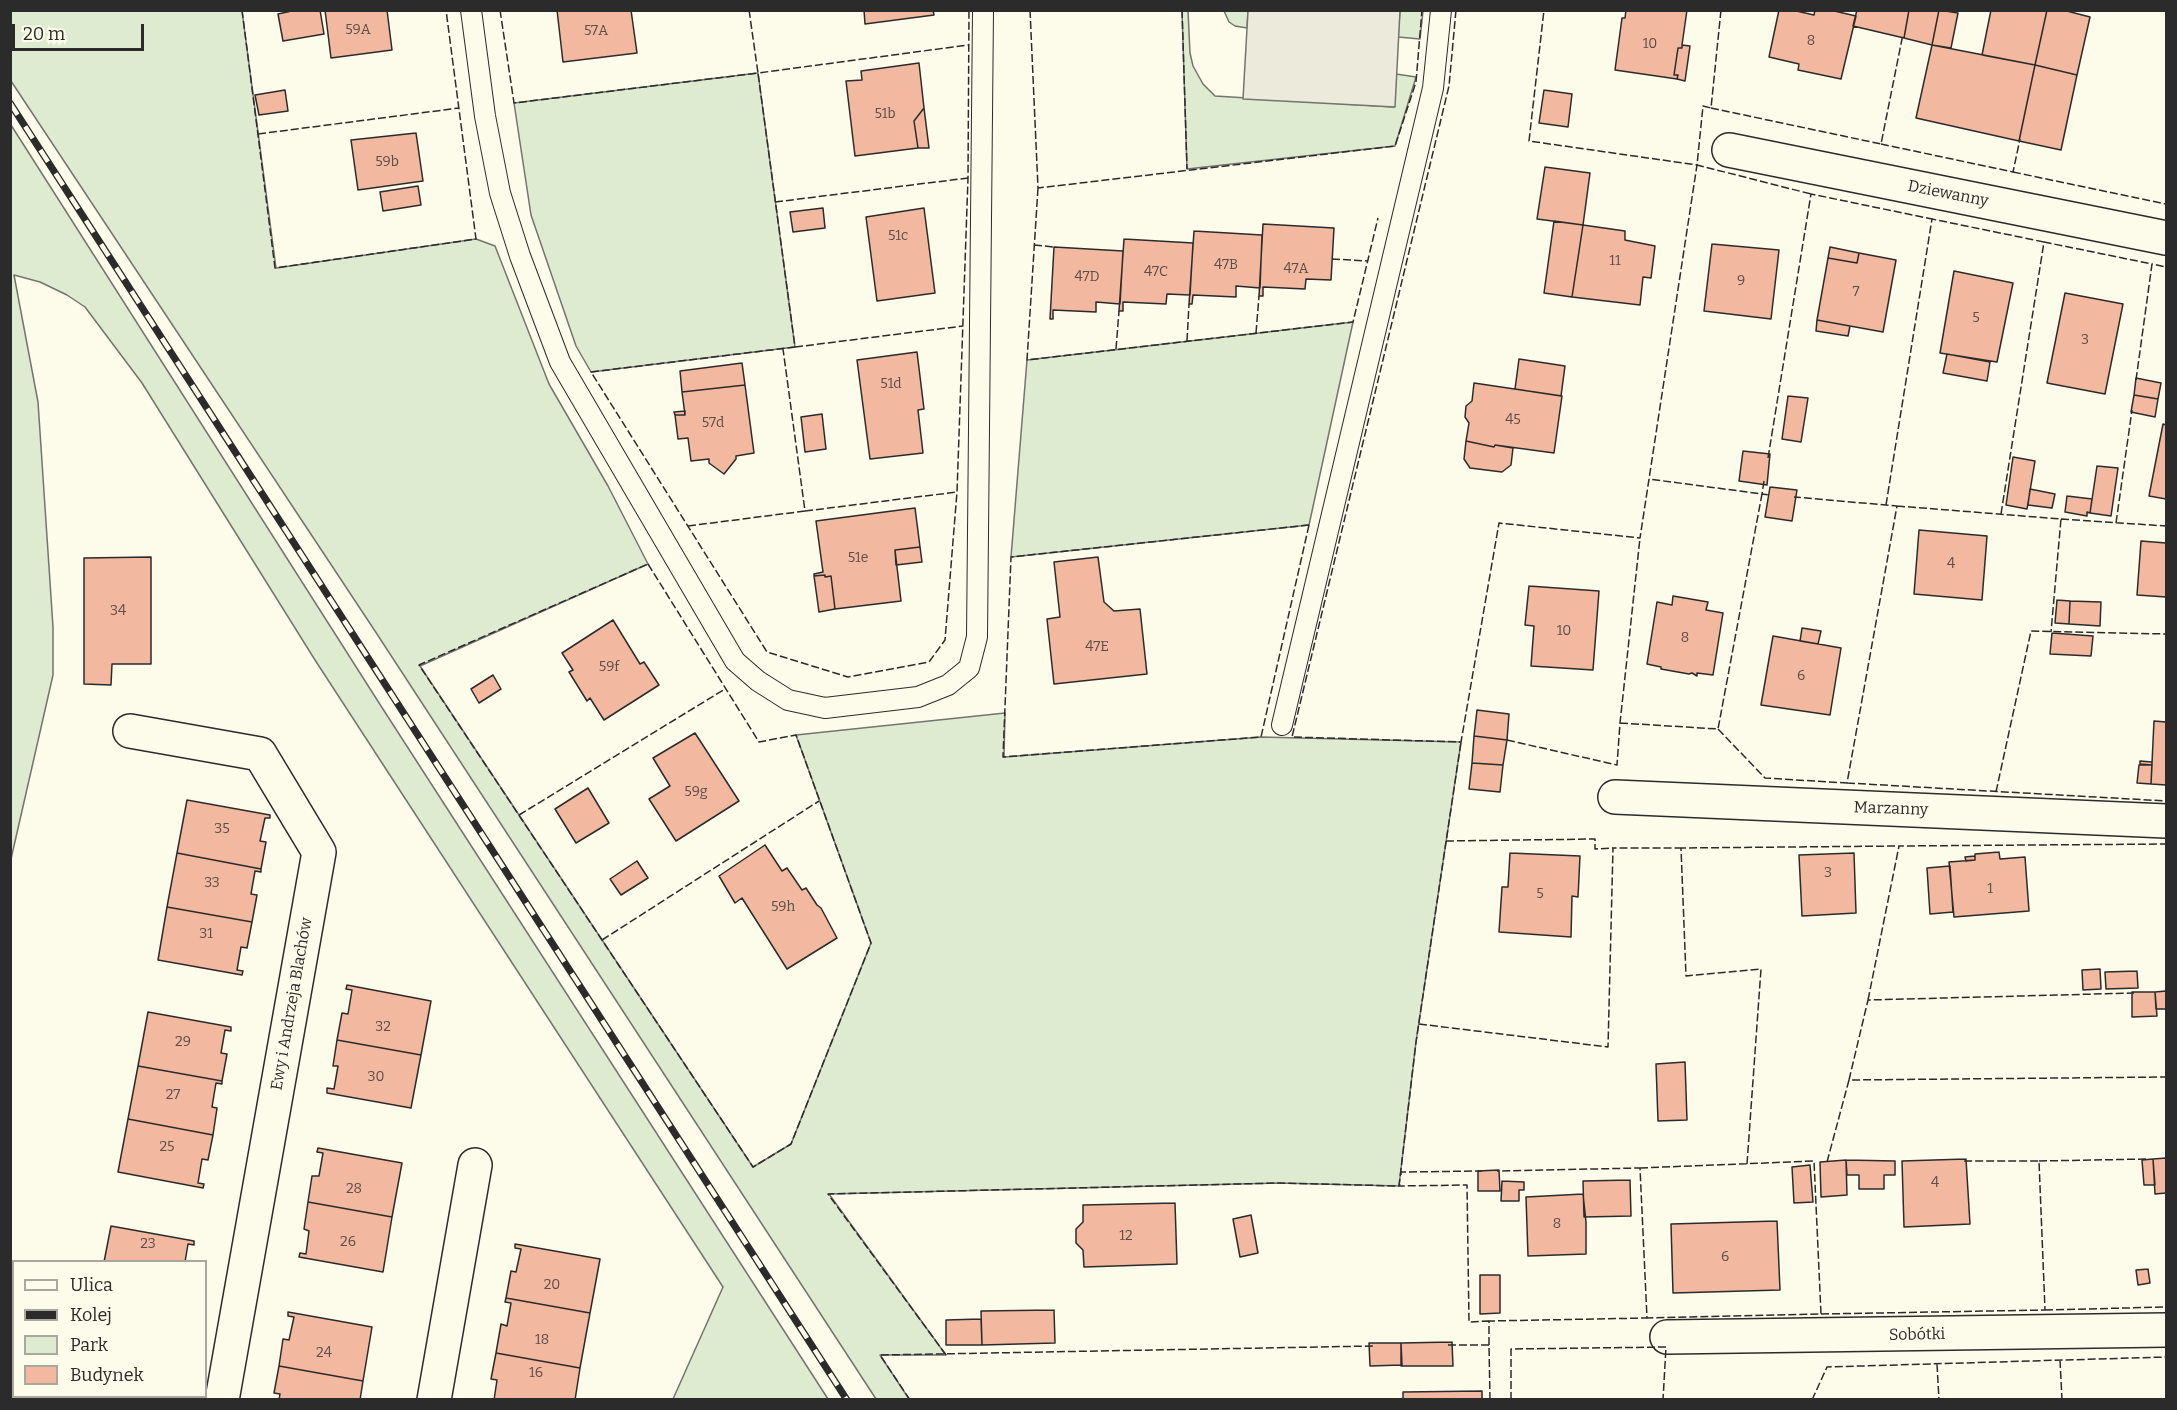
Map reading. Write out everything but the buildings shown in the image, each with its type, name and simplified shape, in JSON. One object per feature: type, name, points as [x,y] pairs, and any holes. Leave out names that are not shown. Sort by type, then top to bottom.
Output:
[{"type":"street","name":"Dziewanny","points":[[1729,150],[2166,238]]},
{"type":"street","name":"Ewy i Andrzeja Blachów","points":[[130,730],[260,754],[319,852],[222,1400]]},
{"type":"street","name":"Marzanny","points":[[1615,797],[2166,821]]},
{"type":"street","points":[[434,1400],[475,1165]]},
{"type":"street","name":"Sobótki","points":[[1667,1337],[2166,1330]]},
{"type":"lane","points":[[471,10],[485,116],[500,193],[520,255],[560,362],[735,661],[758,681],[788,699],[825,708],[918,697],[948,685],[969,668],[977,637],[983,10]]},
{"type":"lane","points":[[1282,725],[1433,88],[1441,10]]},
{"type":"green space","points":[[10,11],[242,11],[276,268],[476,239],[495,246],[549,384],[608,486],[648,564],[420,666],[753,1167],[791,1144],[871,943],[796,735],[1005,713],[1004,757],[1261,737],[1461,742],[1416,1042],[1399,1186],[1279,1183],[829,1194],[946,1355],[880,1355],[909,1399],[876,1399],[375,631],[11,81]]},
{"type":"green space","points":[[1182,11],[1188,11],[1190,53],[1193,66],[1203,84],[1215,96],[1394,107],[1396,74],[1416,77],[1395,146],[1187,169]]},
{"type":"green space","points":[[1224,11],[1248,11],[1247,28],[1235,26],[1229,22]]},
{"type":"green space","points":[[1400,11],[1423,11],[1420,39],[1398,37]]},
{"type":"green space","points":[[758,73],[795,347],[591,372],[576,346],[531,215],[514,103]]},
{"type":"green space","points":[[11,125],[381,706],[828,1399],[673,1399],[723,1287],[315,660],[142,383],[85,307],[40,282],[14,275],[38,402],[53,627],[53,675],[11,859]]},
{"type":"green space","points":[[1353,322],[1309,525],[1011,557],[1027,360]]},
{"type":"shaded area","points":[[1248,11],[1400,11],[1395,107],[1243,99]]},
{"type":"railway","points":[[10,103],[847,1400]]},
{"type":"fence","points":[[242,10],[275,268],[476,239],[446,10]]},
{"type":"fence","points":[[500,10],[514,103],[758,73],[795,347],[591,372],[767,652],[848,677],[929,662],[945,640],[957,492],[968,178],[969,10]]},
{"type":"fence","points":[[749,10],[758,73],[968,45]]},
{"type":"fence","points":[[1030,10],[1038,188],[1395,146],[1416,82],[1422,10]]},
{"type":"fence","points":[[1182,10],[1187,169]]},
{"type":"fence","points":[[1456,10],[1449,86],[1292,737],[1461,742],[1499,523],[1640,538],[1697,165],[1529,141],[1544,10]]},
{"type":"fence","points":[[1721,10],[1711,108],[1703,106],[1697,165],[1811,194]]},
{"type":"fence","points":[[1711,108],[1881,144],[1903,34]]},
{"type":"fence","points":[[258,134],[459,108]]},
{"type":"fence","points":[[1881,144],[2013,172],[2020,139]]},
{"type":"fence","points":[[2013,172],[2166,204]]},
{"type":"fence","points":[[775,202],[968,178]]},
{"type":"fence","points":[[1038,188],[1027,360],[1353,322],[1378,218]]},
{"type":"fence","points":[[1768,458],[1811,194],[1932,219]]},
{"type":"fence","points":[[1886,505],[1932,219],[2044,242]]},
{"type":"fence","points":[[2001,514],[2044,242],[2152,264]]},
{"type":"fence","points":[[1034,245],[1054,247]]},
{"type":"fence","points":[[1332,259],[1368,261]]},
{"type":"fence","points":[[2136,380],[2152,264],[2166,267]]},
{"type":"fence","points":[[1256,333],[1259,296]]},
{"type":"fence","points":[[1187,341],[1189,304]]},
{"type":"fence","points":[[1116,349],[1119,311]]},
{"type":"fence","points":[[795,347],[963,326]]},
{"type":"fence","points":[[688,526],[805,511],[783,349]]},
{"type":"fence","points":[[2116,523],[2132,410]]},
{"type":"fence","points":[[1620,723],[1718,729],[1762,494],[1649,479]]},
{"type":"fence","points":[[1764,481],[1762,494],[1770,495]]},
{"type":"fence","points":[[805,511],[957,492]]},
{"type":"fence","points":[[1718,729],[1765,778],[1847,783],[1897,506],[1794,497]]},
{"type":"fence","points":[[1897,506],[2061,519],[2051,632]]},
{"type":"fence","points":[[2061,519],[2166,526]]},
{"type":"fence","points":[[1309,525],[1261,737],[1003,757],[1011,557],[1309,525]]},
{"type":"fence","points":[[1507,740],[1617,765],[1640,538]]},
{"type":"fence","points":[[648,564],[759,742],[796,735],[871,943],[791,1144],[753,1167],[419,665],[648,564]]},
{"type":"fence","points":[[1996,792],[2031,631],[2166,634]]},
{"type":"fence","points":[[519,815],[725,689]]},
{"type":"fence","points":[[946,1355],[828,1194],[1279,1183],[1399,1186],[1416,1042],[1461,742]]},
{"type":"fence","points":[[1847,783],[2166,801]]},
{"type":"fence","points":[[602,940],[819,801]]},
{"type":"fence","points":[[1446,841],[1595,839],[1595,849],[1613,848]]},
{"type":"fence","points":[[1868,1000],[1899,846],[2166,844]]},
{"type":"fence","points":[[1747,1164],[1761,969],[1686,976],[1681,848],[1899,846]]},
{"type":"fence","points":[[1419,1024],[1608,1047],[1613,848],[1681,848]]},
{"type":"fence","points":[[1849,1080],[1868,1000],[2134,993]]},
{"type":"fence","points":[[1827,1162],[1849,1080],[2166,1077]]},
{"type":"fence","points":[[2039,1161],[2147,1159]]},
{"type":"fence","points":[[1640,1168],[1814,1161],[1821,1314],[1647,1318]]},
{"type":"fence","points":[[1821,1314],[2045,1310],[2039,1161],[1964,1161]]},
{"type":"fence","points":[[1489,1345],[1489,1321],[1647,1318],[1640,1168],[1497,1171]]},
{"type":"fence","points":[[1401,1175],[1401,1172],[1482,1171]]},
{"type":"fence","points":[[1400,1184],[1399,1186],[1467,1185],[1469,1322],[1489,1321]]},
{"type":"fence","points":[[2045,1310],[2166,1307]]},
{"type":"fence","points":[[1448,1345],[1489,1345],[1490,1400]]},
{"type":"fence","points":[[910,1400],[880,1355],[1373,1346]]},
{"type":"fence","points":[[1511,1400],[1511,1349],[1666,1347],[1663,1400]]},
{"type":"fence","points":[[1812,1400],[1827,1367],[2166,1357]]},
{"type":"fence","points":[[2060,1360],[2062,1400]]},
{"type":"fence","points":[[1937,1364],[1939,1400]]}]
